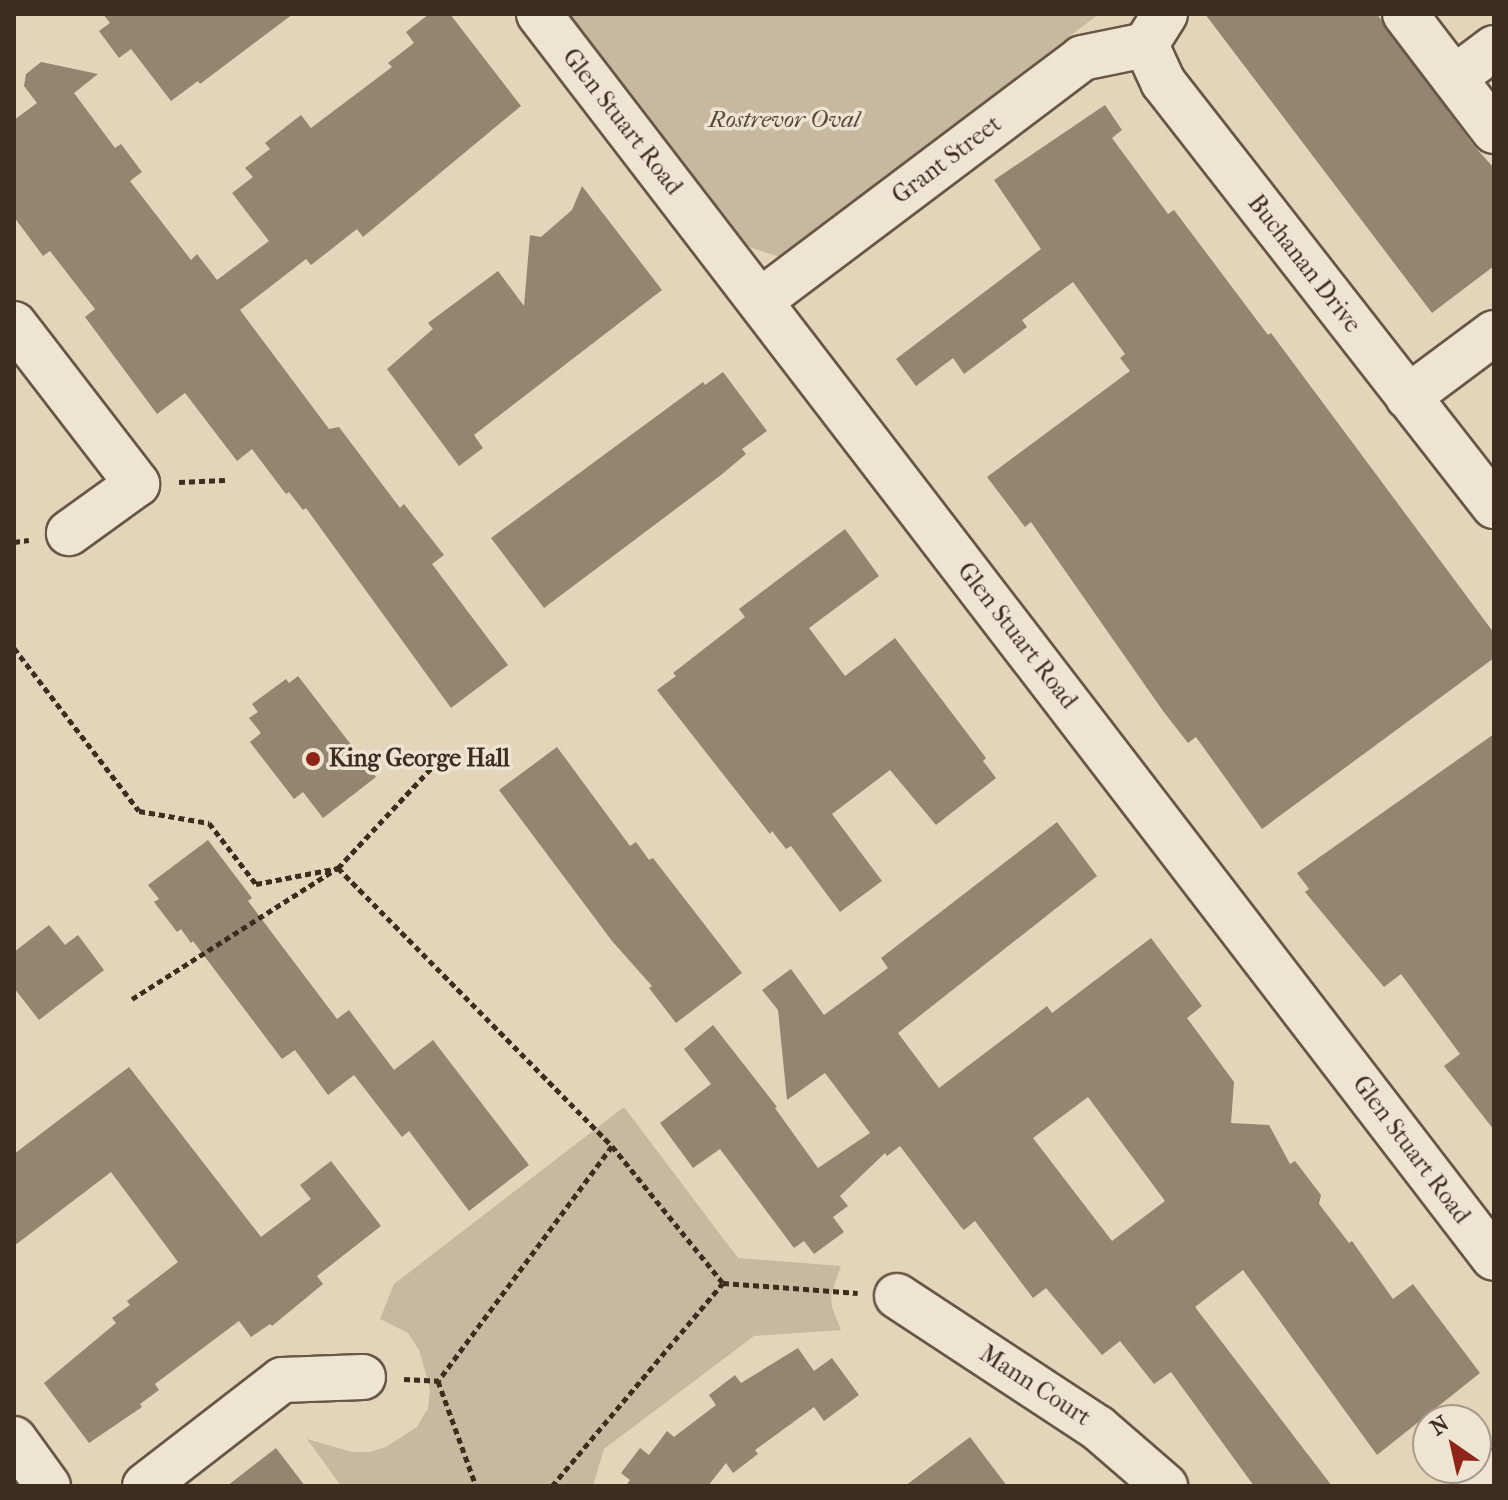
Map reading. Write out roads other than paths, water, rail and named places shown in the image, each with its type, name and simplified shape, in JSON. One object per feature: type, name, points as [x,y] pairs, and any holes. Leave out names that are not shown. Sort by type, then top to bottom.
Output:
[{"type":"street","name":"Glen Stuart Road","points":[[539,14],[1494,1258]]},
{"type":"street","points":[[1405,14],[1494,131]]},
{"type":"street","name":"Grant Street","points":[[760,301],[1082,58],[1156,30]]},
{"type":"street","name":"Buchanan Drive","points":[[1156,30],[1163,82],[1494,506]]},
{"type":"street","points":[[1454,78],[1494,48]]},
{"type":"street","points":[[14,324],[137,484],[69,533]]},
{"type":"street","points":[[1408,397],[1494,333]]},
{"type":"street","name":"Mann Court","points":[[897,1296],[1098,1428],[1165,1486]]},
{"type":"street","points":[[145,1486],[282,1380],[363,1377]]},
{"type":"street","points":[[14,1439],[48,1486]]},
{"type":"street","points":[[1475,1486],[1494,1472]]},
{"type":"place","name":"King George Hall","points":[[313,759]]},
{"type":"park label","name":"Rostrevor Oval","points":[[784,120]]}]
